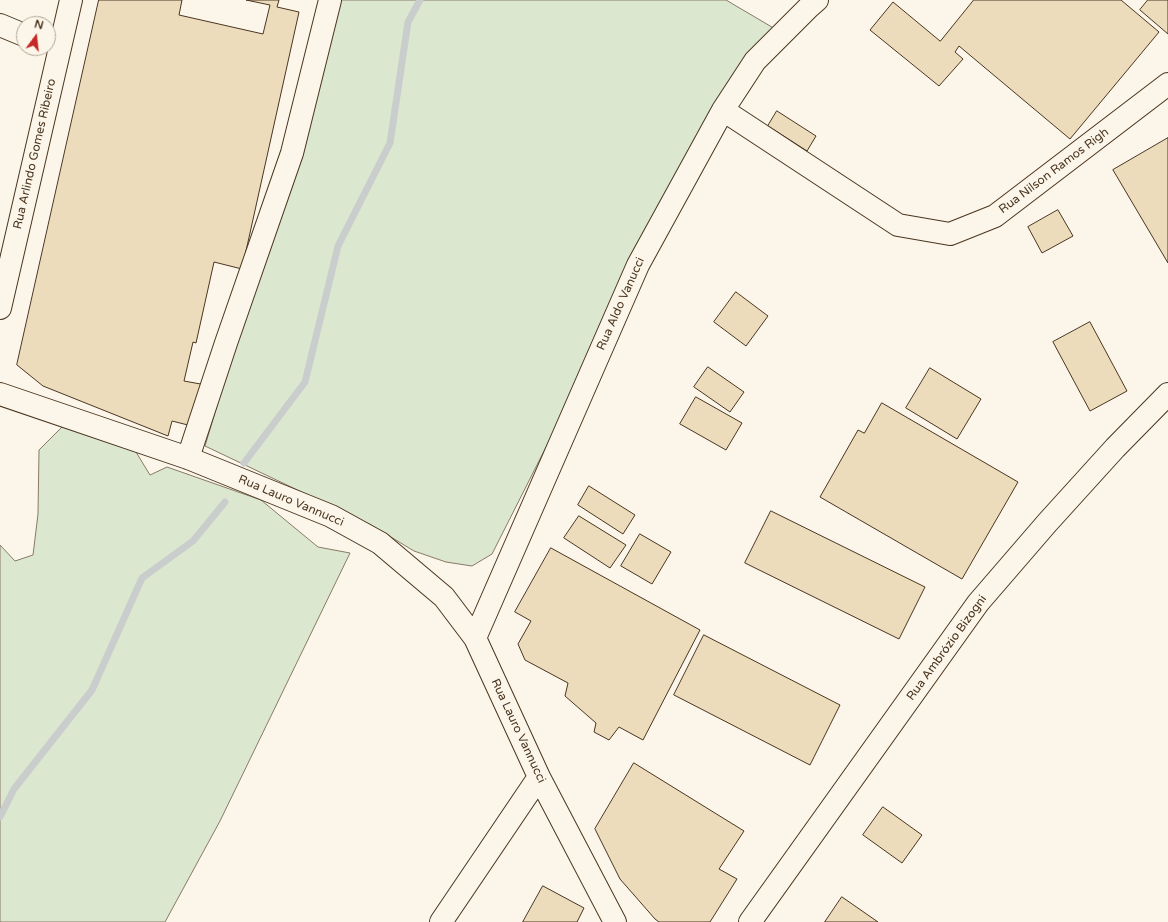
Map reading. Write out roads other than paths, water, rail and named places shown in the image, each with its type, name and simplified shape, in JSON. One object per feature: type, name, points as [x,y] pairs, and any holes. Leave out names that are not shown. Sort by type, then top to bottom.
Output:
[{"type":"street","name":"Rua Arlindo Gomes Ribeiro","points":[[56,41],[71,0]]},
{"type":"street","points":[[188,458],[292,153],[330,0]]},
{"type":"street","name":"Rua Aldo Vanucci","points":[[475,638],[638,264],[723,110],[755,61],[803,12],[817,0]]},
{"type":"street","points":[[0,25],[16,32]]},
{"type":"street","name":"Rua Arlindo Gomes Ribeiro","points":[[0,308],[52,56]]},
{"type":"street","name":"Rua Nilson Ramos Righ","points":[[723,110],[898,225],[950,234],[995,216],[1168,84]]},
{"type":"street","name":"Rua Lauro Vannucci","points":[[0,394],[188,458],[331,516],[380,543],[444,597],[475,638],[539,777],[615,922]]},
{"type":"street","name":"Rua Ambrózio Bizogni","points":[[750,922],[978,603],[1047,522],[1115,448],[1168,394]]},
{"type":"street","points":[[441,922],[539,777]]},
{"type":"waterway","points":[[244,463],[305,382],[338,246],[390,143],[408,22],[420,0]]},
{"type":"waterway","points":[[0,817],[14,789],[92,690],[142,578],[193,541],[225,502]]}]
